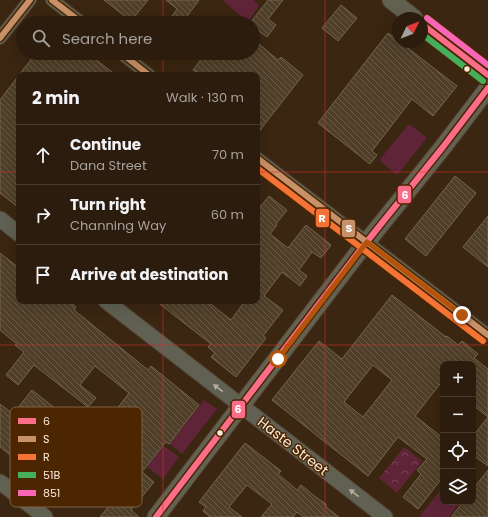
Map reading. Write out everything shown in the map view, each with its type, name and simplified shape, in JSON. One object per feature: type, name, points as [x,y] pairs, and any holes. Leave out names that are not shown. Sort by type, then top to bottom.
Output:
[{"type":"main road","points":[[391,0],[406,12]]},
{"type":"main road","points":[[428,29],[488,75]]},
{"type":"main road","points":[[156,517],[367,242],[488,88]]},
{"type":"street","points":[[17,16],[30,0]]},
{"type":"street","points":[[52,0],[73,16]]},
{"type":"street","points":[[0,38],[16,18]]},
{"type":"street","points":[[130,60],[145,72]]},
{"type":"street","points":[[260,160],[488,335]]},
{"type":"street","points":[[0,219],[16,232]]},
{"type":"street","name":"Haste Street","points":[[110,304],[385,517]]},
{"type":"street","points":[[0,482],[10,490]]},
{"type":"street","points":[[32,507],[45,517]]},
{"type":"green space","points":[[254,0],[259,6],[252,16],[241,16],[223,1]]},
{"type":"green space","points":[[408,125],[411,125],[427,138],[397,175],[381,162],[380,159]]},
{"type":"green space","points":[[204,400],[217,409],[182,454],[170,444]]},
{"type":"green space","points":[[164,446],[179,457],[163,479],[147,467]]},
{"type":"green space","points":[[404,447],[422,461],[397,493],[379,478]]},
{"type":"green space","points":[[440,491],[440,505],[459,505],[449,517],[419,517]]},
{"type":"building","points":[[104,0],[148,0],[135,16],[125,16]]},
{"type":"building","points":[[166,0],[199,0],[187,16],[172,16],[177,9]]},
{"type":"building","points":[[268,0],[283,0],[268,19],[276,25],[267,37],[260,32],[260,16],[255,16]]},
{"type":"building","points":[[341,5],[357,18],[338,41],[322,28]]},
{"type":"building","points":[[388,33],[392,36],[392,48],[408,48],[457,86],[433,116],[412,99],[372,151],[377,155],[370,164],[318,123]]},
{"type":"building","points":[[260,45],[278,60],[281,57],[303,75],[260,130],[260,72],[196,72],[193,70],[201,60],[260,60]]},
{"type":"building","points":[[31,60],[96,60],[112,72],[21,72]]},
{"type":"building","points":[[16,79],[16,206],[0,193],[0,100]]},
{"type":"building","points":[[455,176],[476,193],[426,256],[405,239]]},
{"type":"building","points":[[269,196],[287,210],[270,234],[288,248],[306,225],[331,245],[321,258],[312,252],[299,270],[307,276],[300,286],[282,272],[264,296],[283,310],[263,336],[266,338],[236,377],[211,357],[215,353],[208,347],[211,344],[160,304],[211,304],[231,320],[243,304],[260,304],[260,207]]},
{"type":"building","points":[[488,216],[488,267],[463,247]]},
{"type":"building","points":[[0,253],[16,266],[16,304],[72,304],[76,307],[74,310],[148,370],[151,366],[199,405],[169,444],[166,442],[142,472],[142,407],[118,407],[129,393],[95,366],[80,385],[96,398],[88,407],[34,365],[18,385],[6,375],[24,352],[0,330]]},
{"type":"building","points":[[392,295],[458,345],[462,341],[478,354],[474,358],[488,369],[488,417],[476,407],[476,361],[440,361],[440,384],[415,416],[440,436],[440,481],[418,509],[403,497],[421,474],[417,470],[427,459],[398,437],[368,476],[272,400],[319,341],[342,359]],"holes":[[[373,365],[392,380],[363,417],[344,402]]]},
{"type":"building","points":[[32,390],[53,407],[19,407]]},
{"type":"building","points":[[0,404],[10,412],[10,455],[0,447]]},
{"type":"building","points":[[488,417],[488,466],[476,457],[476,432]]},
{"type":"building","points":[[245,443],[281,471],[278,474],[297,490],[301,485],[326,504],[326,507],[339,517],[303,517],[297,512],[293,517],[261,517],[272,504],[247,485],[229,507],[242,517],[210,517],[203,511],[206,507],[199,502]]},
{"type":"building","points":[[488,470],[488,517],[451,517],[461,505],[476,505],[476,485]]},
{"type":"building","points":[[142,472],[154,482],[142,497]]},
{"type":"building","points":[[108,507],[133,507],[131,510],[139,517],[100,517]]},
{"type":"transit line","name":"S","points":[[17,16],[30,0]]},
{"type":"transit line","name":"S","points":[[52,0],[73,16]]},
{"type":"transit line","name":"S","points":[[0,38],[16,18]]},
{"type":"transit line","name":"851","points":[[428,19],[488,65]]},
{"type":"transit line","name":"6","points":[[428,29],[488,75]]},
{"type":"transit line","name":"51B","points":[[428,39],[483,81]]},
{"type":"transit line","name":"S","points":[[130,60],[145,72]]},
{"type":"transit line","name":"6","points":[[156,517],[357,254],[443,147],[488,88]]},
{"type":"transit line","name":"S","points":[[260,160],[488,335]]},
{"type":"transit line","name":"R","points":[[260,170],[483,341]]},
{"type":"route","points":[[278,359],[367,242],[462,315]]}]
